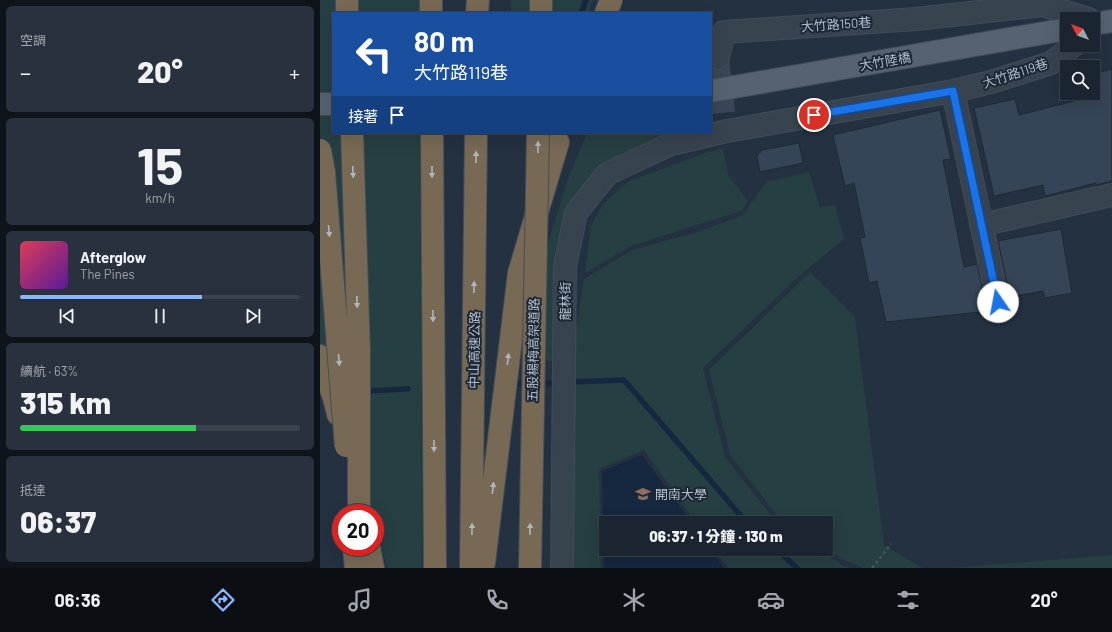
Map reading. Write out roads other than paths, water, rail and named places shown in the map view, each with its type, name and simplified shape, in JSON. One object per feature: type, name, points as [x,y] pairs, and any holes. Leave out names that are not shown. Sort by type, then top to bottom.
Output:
[{"type":"highway","points":[[347,0],[348,12]]},
{"type":"highway","points":[[431,0],[431,12]]},
{"type":"highway","points":[[477,12],[478,0]]},
{"type":"highway","points":[[541,0],[541,12]]},
{"type":"highway","points":[[606,12],[611,0]]},
{"type":"highway","points":[[352,134],[359,351],[358,504]]},
{"type":"highway","points":[[432,134],[435,568]]},
{"type":"highway","name":"中山高速公路","points":[[472,568],[476,134]]},
{"type":"highway","name":"五股楊梅高架道路","points":[[530,568],[538,134]]},
{"type":"highway","points":[[483,568],[519,273],[558,142]]},
{"type":"highway","points":[[320,150],[324,172],[357,504]]},
{"type":"highway","points":[[320,356],[334,398],[357,504]]},
{"type":"highway","points":[[355,556],[356,568]]},
{"type":"highway","points":[[359,556],[359,568]]},
{"type":"highway","points":[[371,556],[373,568]]},
{"type":"main road","name":"大竹陸橋","points":[[712,91],[1060,36]]},
{"type":"main road","points":[[320,104],[332,104]]},
{"type":"street","name":"大竹路150巷","points":[[718,58],[724,32],[916,19],[949,8],[1042,5],[1063,12]]},
{"type":"street","name":"大竹路119巷","points":[[726,126],[953,91],[991,82],[1051,63],[1060,46]]},
{"type":"street","points":[[953,91],[998,302]]},
{"type":"street","name":"龍林街","points":[[712,131],[726,126]]},
{"type":"street","name":"龍林街","points":[[562,568],[565,266],[576,213],[607,174],[671,144],[702,134]]},
{"type":"street","points":[[981,225],[1112,195]]},
{"type":"water","points":[[642,455],[687,516],[603,516],[602,471]]},
{"type":"water","points":[[604,556],[715,556],[724,568],[604,568]]},
{"type":"waterway","points":[[581,12],[586,0]]},
{"type":"waterway","points":[[569,382],[624,380],[741,516]]},
{"type":"waterway","points":[[537,384],[560,383]]},
{"type":"waterway","points":[[518,384],[528,384]]},
{"type":"waterway","points":[[364,391],[408,389]]},
{"type":"waterway","points":[[784,556],[797,568]]},
{"type":"tunnel","points":[[718,58],[725,120]]},
{"type":"place","name":"開南大學","points":[[643,494]]}]
